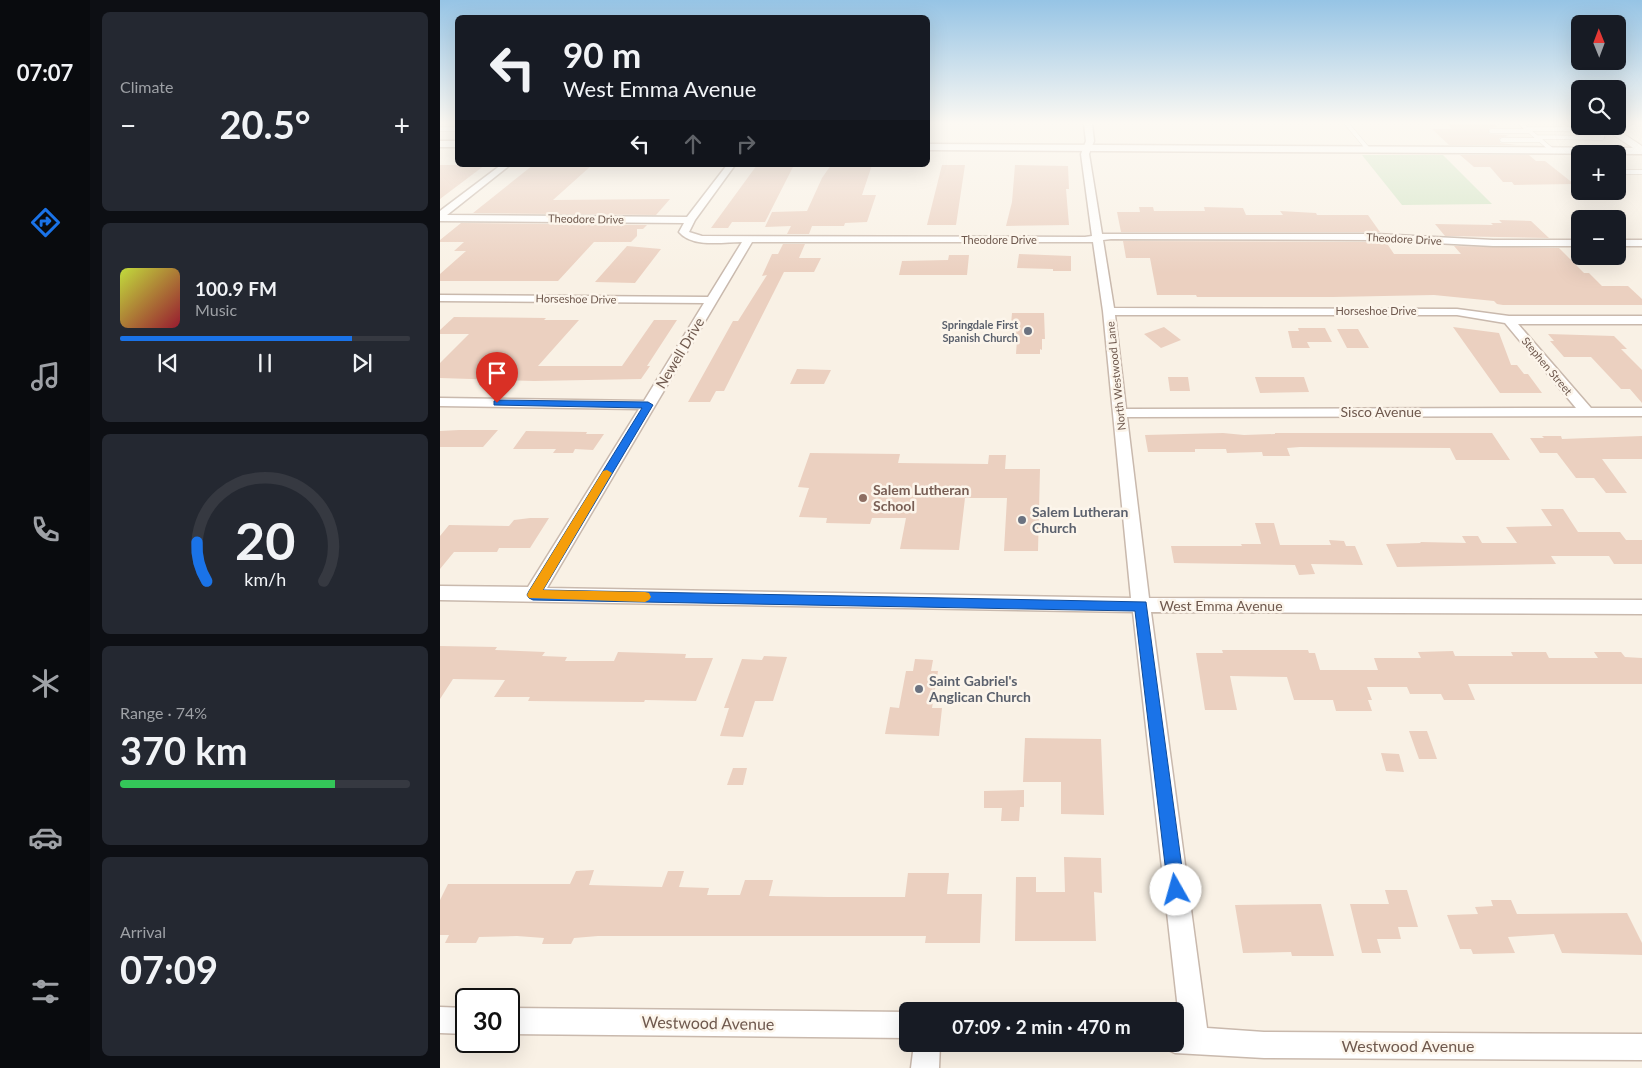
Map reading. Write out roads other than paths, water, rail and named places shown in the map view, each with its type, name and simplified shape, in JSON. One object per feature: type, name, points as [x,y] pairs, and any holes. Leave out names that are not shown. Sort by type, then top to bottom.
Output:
[{"type":"street","points":[[440,217],[495,174]]},
{"type":"street","points":[[690,220],[724,174]]},
{"type":"street","name":"North Westwood Lane","points":[[1088,174],[1109,311],[1141,606]]},
{"type":"street","name":"Theodore Drive","points":[[440,217],[690,220],[684,232],[688,236],[702,239],[1085,240],[1111,236],[1376,237],[1493,243],[1571,243]]},
{"type":"street","name":"Newell Drive","points":[[533,595],[749,239]]},
{"type":"street","points":[[1626,243],[1642,243]]},
{"type":"street","name":"Horseshoe Drive","points":[[440,298],[712,300]]},
{"type":"street","name":"Horseshoe Drive","points":[[1109,311],[1440,312],[1474,314],[1509,320],[1642,320]]},
{"type":"street","name":"Stephen Street","points":[[1509,320],[1586,412]]},
{"type":"street","points":[[440,402],[648,405]]},
{"type":"street","name":"Sisco Avenue","points":[[1120,413],[1642,412]]},
{"type":"street","name":"West Emma Avenue","points":[[440,593],[1141,606],[1642,608]]},
{"type":"street","points":[[1141,606],[1185,1040]]},
{"type":"street","points":[[440,1020],[455,1021]]},
{"type":"street","name":"Westwood Avenue","points":[[520,1021],[899,1025]]},
{"type":"street","name":"Westwood Avenue","points":[[1185,1040],[1264,1045],[1642,1047]]},
{"type":"street","points":[[925,1068],[926,1052]]},
{"type":"place","name":"Springdale First Spanish Church","points":[[1028,331]]},
{"type":"place","name":"Salem Lutheran School","points":[[863,498]]},
{"type":"place","name":"Salem Lutheran Church","points":[[1022,520]]},
{"type":"place","name":"Saint Gabriel's Anglican Church","points":[[919,689]]}]
